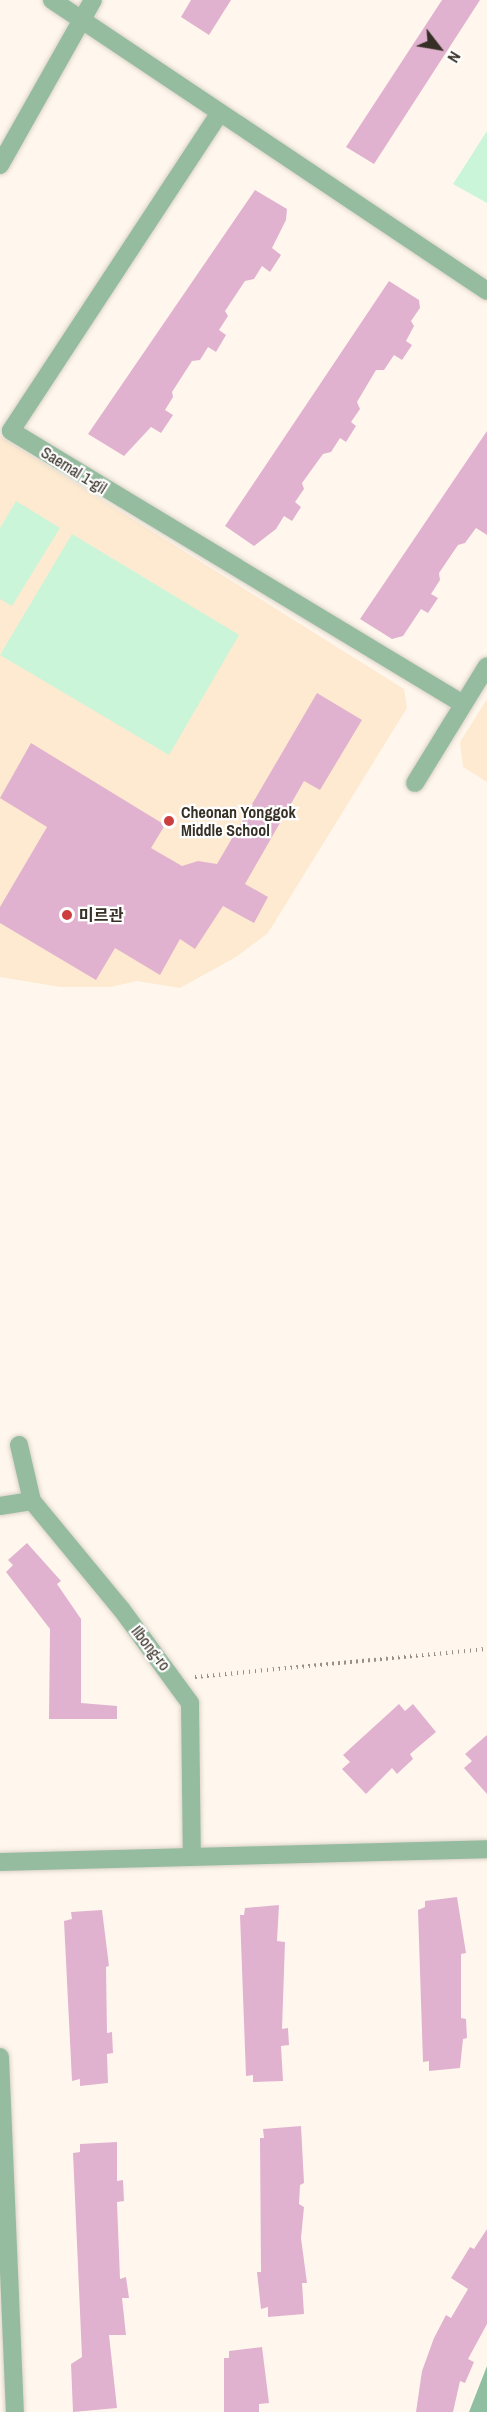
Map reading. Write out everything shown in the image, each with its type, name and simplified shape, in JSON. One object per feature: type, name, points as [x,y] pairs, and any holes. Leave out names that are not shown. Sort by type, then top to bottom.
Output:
[{"type":"street","points":[[52,0],[219,114],[487,291]]},
{"type":"street","points":[[0,165],[93,0]]},
{"type":"street","name":"Saemal 1-gil","points":[[219,114],[10,431],[463,704]]},
{"type":"street","points":[[415,783],[487,666]]},
{"type":"street","points":[[0,1506],[32,1501],[19,1445]]},
{"type":"street","name":"Ilbong-ro","points":[[32,1501],[175,1679],[190,1703],[192,1856]]},
{"type":"street","points":[[0,1862],[487,1849]]},
{"type":"street","points":[[0,2058],[15,2412]]},
{"type":"path","points":[[175,1679],[487,1649]]},
{"type":"shaded area","name":"Cheonan Yonggok Middle School","points":[[0,436],[404,689],[407,708],[268,933],[236,957],[180,988],[137,981],[110,987],[60,987],[0,977]]},
{"type":"shaded area","points":[[487,699],[487,782],[463,767],[460,742]]},
{"type":"green space","points":[[487,131],[487,203],[453,184]]},
{"type":"green space","points":[[16,501],[60,528],[12,606],[0,599],[0,528]]},
{"type":"green space","points":[[72,534],[239,635],[169,755],[0,655]]},
{"type":"green space","points":[[487,2366],[487,2412],[469,2412]]},
{"type":"building","points":[[191,0],[231,0],[209,35],[181,17]]},
{"type":"building","points":[[442,0],[480,0],[374,164],[346,147]]},
{"type":"building","points":[[255,190],[287,209],[286,220],[272,248],[281,255],[270,272],[262,266],[254,279],[245,281],[225,311],[228,316],[219,330],[226,335],[216,352],[208,347],[200,360],[192,361],[172,392],[173,397],[165,410],[173,415],[161,433],[151,427],[124,456],[88,434]]},
{"type":"building","points":[[389,281],[419,300],[420,308],[411,321],[414,326],[406,341],[412,345],[402,360],[394,355],[384,370],[376,370],[357,402],[360,409],[351,422],[356,426],[346,442],[340,438],[331,452],[323,454],[302,483],[304,489],[295,502],[301,507],[292,521],[284,516],[276,529],[254,546],[225,526]]},
{"type":"building","points":[[487,431],[487,535],[476,528],[465,543],[458,545],[439,573],[440,580],[431,594],[438,598],[428,613],[421,609],[403,636],[392,639],[360,619]]},
{"type":"building","points":[[317,693],[362,720],[320,790],[304,781],[245,884],[268,897],[254,923],[223,906],[195,949],[180,939],[160,975],[115,948],[96,980],[0,923],[0,907],[47,827],[0,798],[31,743],[165,825],[151,848],[182,866],[198,861],[217,864]]},
{"type":"building","points":[[27,1543],[61,1581],[57,1584],[81,1619],[81,1703],[117,1706],[117,1719],[49,1719],[50,1629],[6,1572],[13,1565],[8,1560]]},
{"type":"building","points":[[399,1704],[405,1711],[413,1704],[436,1732],[410,1754],[413,1759],[397,1774],[392,1768],[366,1794],[342,1769],[350,1762],[343,1755]]},
{"type":"building","points":[[487,1735],[487,1794],[464,1768],[472,1761],[465,1754]]},
{"type":"building","points":[[457,1897],[466,1953],[461,1954],[461,2018],[466,2019],[467,2038],[463,2039],[460,2068],[429,2071],[429,2061],[423,2062],[418,1910],[425,1907],[425,1901]]},
{"type":"building","points":[[279,1905],[277,1941],[285,1942],[282,2029],[288,2028],[289,2045],[281,2046],[283,2081],[253,2082],[253,2075],[246,2076],[240,1915],[244,1915],[245,1908]]},
{"type":"building","points":[[102,1910],[109,1966],[106,1967],[107,2033],[112,2032],[113,2053],[107,2054],[108,2083],[80,2086],[80,2079],[72,2081],[64,1921],[72,1919],[71,1912]]},
{"type":"building","points":[[301,2126],[304,2183],[300,2185],[299,2204],[304,2207],[301,2238],[307,2283],[302,2283],[304,2314],[268,2317],[268,2307],[261,2309],[257,2272],[261,2272],[260,2138],[264,2138],[263,2129]]},
{"type":"building","points":[[117,2142],[117,2181],[123,2180],[124,2201],[117,2202],[120,2279],[126,2277],[129,2298],[122,2298],[126,2335],[109,2335],[117,2408],[73,2412],[71,2364],[82,2357],[73,2153],[80,2152],[80,2144]]},
{"type":"building","points":[[487,2229],[487,2324],[468,2359],[474,2362],[465,2383],[460,2381],[453,2412],[416,2412],[422,2371],[434,2338],[446,2315],[451,2318],[468,2289],[451,2278],[470,2247],[474,2249]]},
{"type":"building","points":[[262,2347],[269,2403],[259,2404],[259,2412],[224,2412],[224,2358],[229,2358],[229,2351]]},
{"type":"place","name":"Cheonan Yonggok Middle School","points":[[169,821]]},
{"type":"place","name":"미르관","points":[[67,915]]}]
